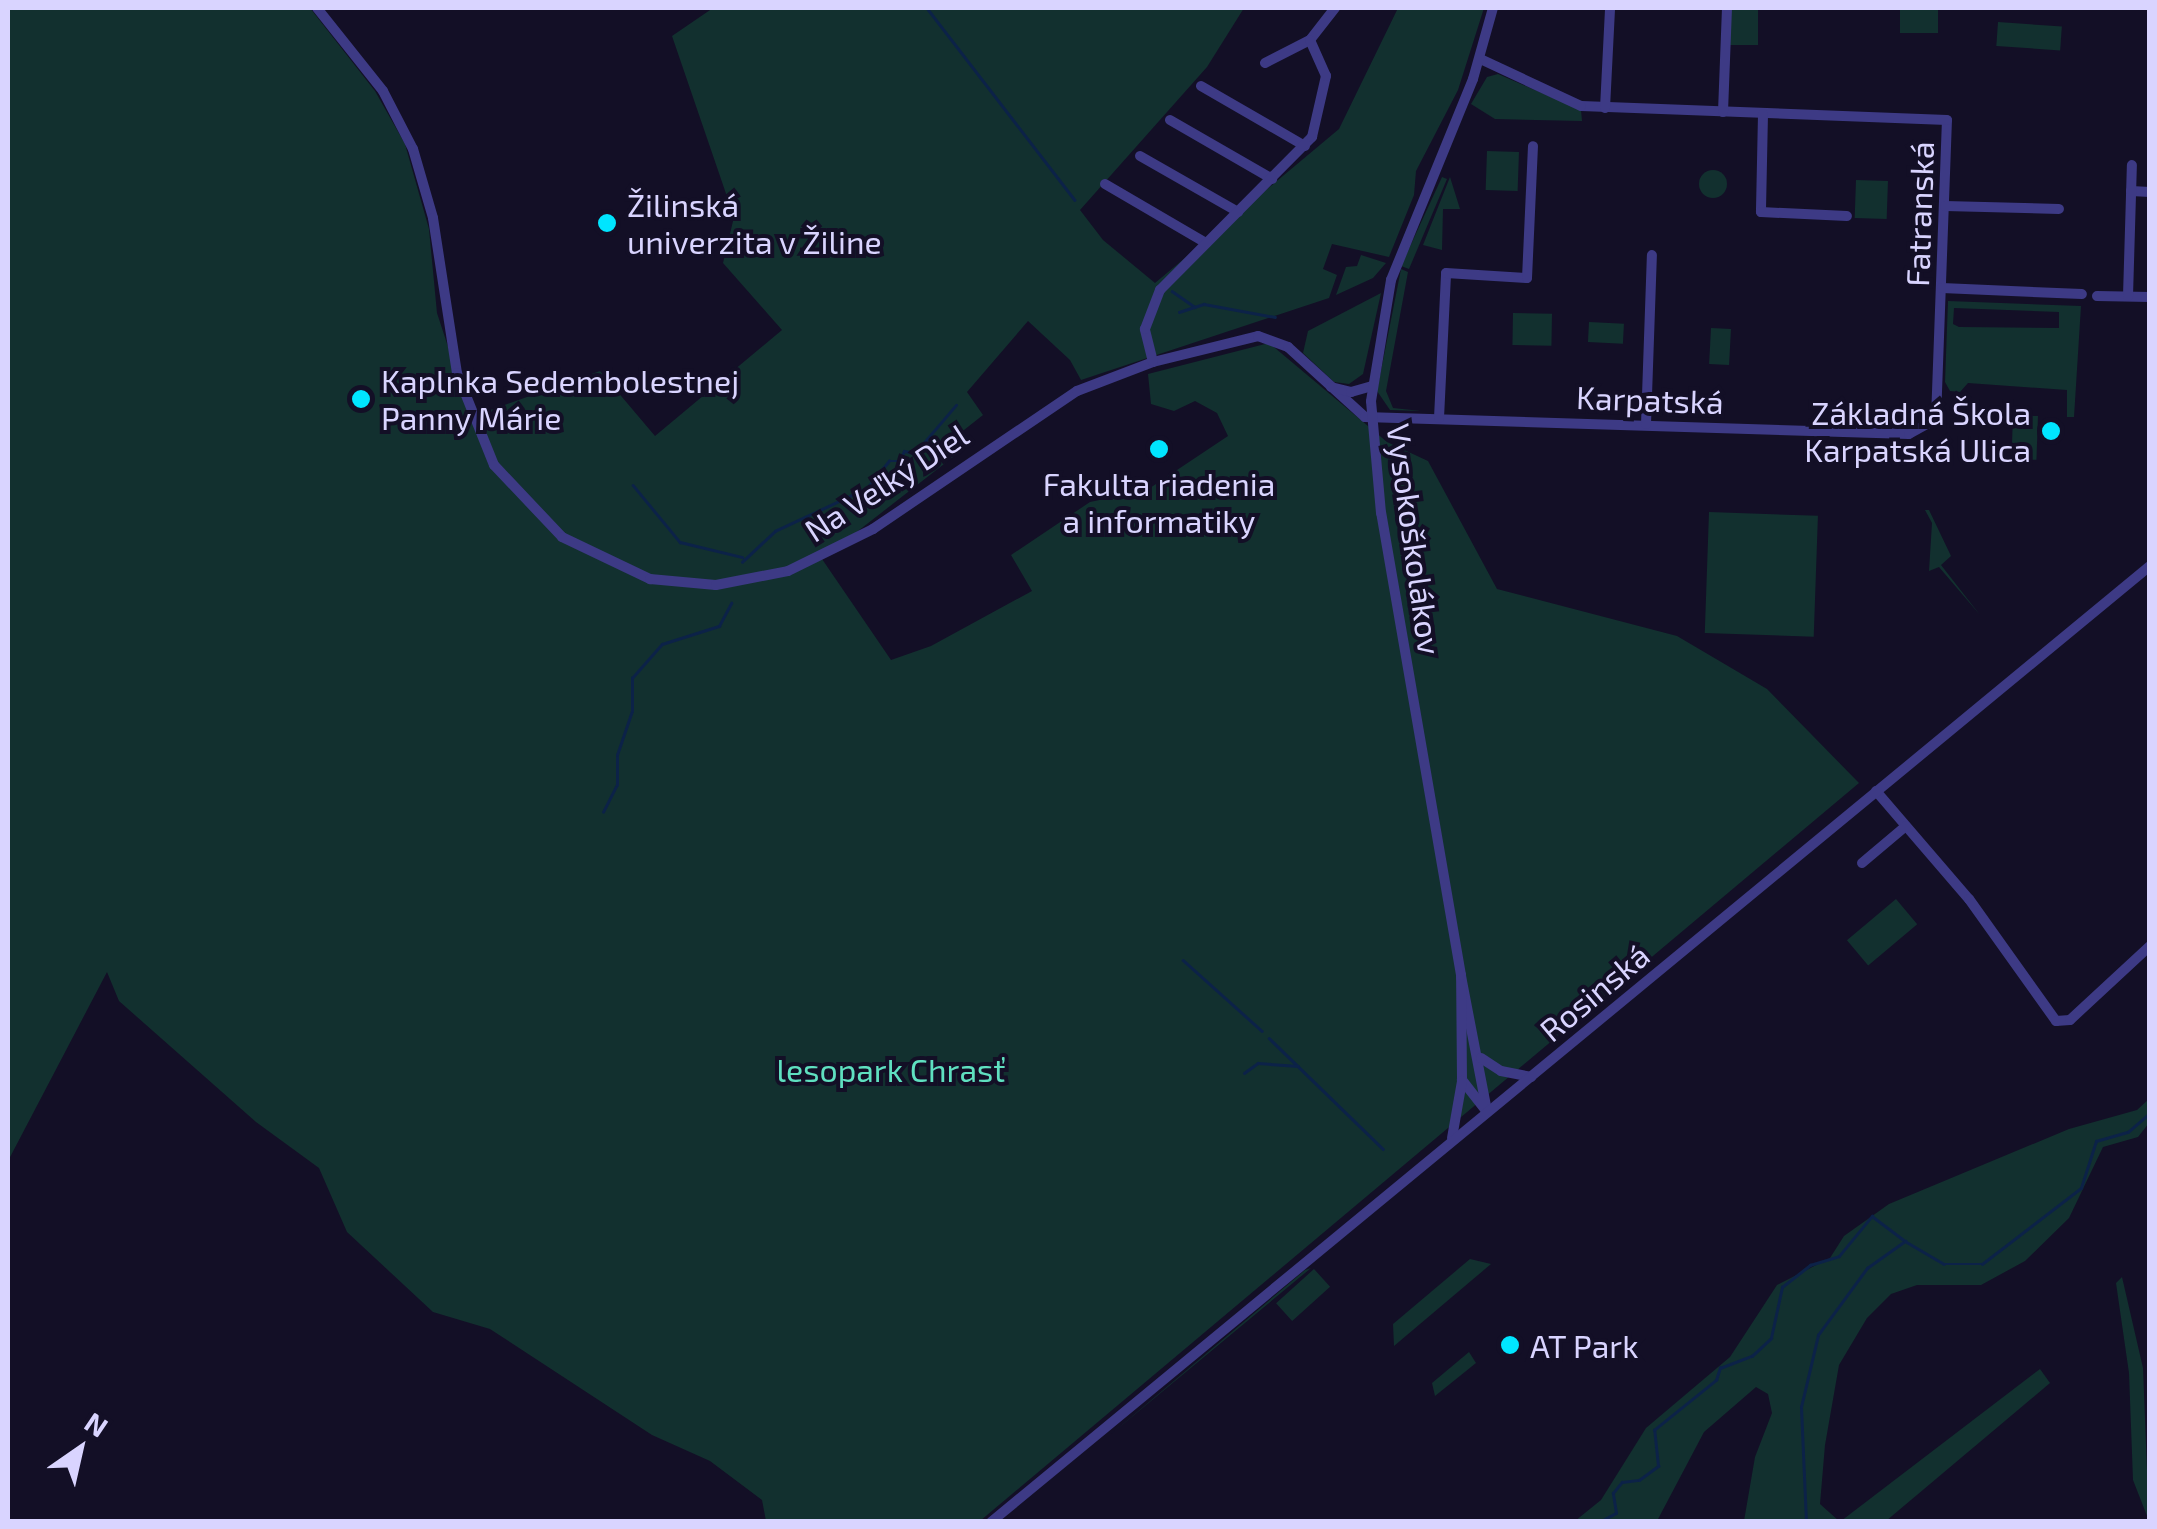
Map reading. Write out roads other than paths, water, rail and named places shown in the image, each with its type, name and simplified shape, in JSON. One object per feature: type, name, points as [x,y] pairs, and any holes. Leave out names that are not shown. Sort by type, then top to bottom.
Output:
[{"type":"street","name":"Na Veľký Diel","points":[[318,8],[383,91],[413,149],[433,218],[457,373],[494,465],[546,525],[616,568],[697,586],[788,571],[873,528],[1056,403],[1153,362],[1265,337],[1288,347],[1356,415],[1371,416]]},
{"type":"street","points":[[1264,63],[1310,40],[1335,8]]},
{"type":"street","name":"Vysokoškolákov","points":[[1487,1112],[1482,1058],[1461,975],[1380,512],[1371,416],[1372,386],[1396,265],[1480,59],[1493,8]]},
{"type":"street","points":[[1606,108],[1610,8]]},
{"type":"street","points":[[1722,112],[1727,8]]},
{"type":"street","points":[[1153,362],[1149,309],[1206,243],[1305,146],[1326,90],[1324,64],[1310,40]]},
{"type":"street","name":"Fatranská","points":[[1480,59],[1567,104],[1947,120],[1938,412],[1926,429]]},
{"type":"street","points":[[1202,86],[1305,146]]},
{"type":"street","points":[[1763,114],[1761,212],[1846,216]]},
{"type":"street","points":[[1170,120],[1272,179]]},
{"type":"street","points":[[1440,418],[1446,273],[1526,278],[1533,146]]},
{"type":"street","points":[[1140,156],[1238,212]]},
{"type":"street","points":[[2128,296],[2132,165]]},
{"type":"street","points":[[1105,184],[1206,243]]},
{"type":"street","points":[[2131,191],[2150,192]]},
{"type":"street","points":[[1945,206],[2058,209]]},
{"type":"street","points":[[1646,424],[1652,255]]},
{"type":"street","points":[[1942,288],[2082,294]]},
{"type":"street","points":[[2097,296],[2150,297]]},
{"type":"street","points":[[1330,387],[1351,392],[1372,386]]},
{"type":"street","name":"Karpatská","points":[[1371,416],[1926,429]]},
{"type":"street","name":"Rosinská","points":[[991,1522],[2150,566]]},
{"type":"street","points":[[1876,791],[2061,1024],[2150,946]]},
{"type":"street","points":[[1862,864],[1906,826]]},
{"type":"street","name":"Vysokoškolákov","points":[[1450,1142],[1462,1080],[1461,975]]},
{"type":"street","points":[[1482,1058],[1501,1072],[1530,1076]]},
{"type":"street","points":[[1462,1080],[1487,1112]]},
{"type":"waterway","points":[[927,8],[1075,200]]},
{"type":"waterway","points":[[1172,291],[1195,307]]},
{"type":"waterway","points":[[1179,312],[1204,304],[1275,317]]},
{"type":"waterway","points":[[742,562],[775,531],[867,488],[889,461],[899,461],[904,451],[915,453],[956,405]]},
{"type":"waterway","points":[[633,485],[680,542],[742,557]]},
{"type":"waterway","points":[[603,812],[617,785],[617,755],[632,711],[632,678],[662,644],[719,626],[731,603]]},
{"type":"waterway","points":[[1183,960],[1262,1031]]},
{"type":"waterway","points":[[1269,1038],[1383,1149]]},
{"type":"waterway","points":[[1244,1073],[1258,1063],[1298,1066]]},
{"type":"waterway","points":[[1806,1522],[1801,1407],[1818,1335],[1867,1268],[1905,1241],[1944,1264],[1982,1264],[2081,1188],[2096,1141],[2128,1132],[2150,1113]]},
{"type":"waterway","points":[[1599,1522],[1616,1513],[1613,1493],[1622,1482],[1639,1480],[1658,1466],[1654,1430],[1716,1380],[1720,1368],[1752,1356],[1771,1338],[1782,1287],[1810,1265],[1839,1256],[1872,1216],[1903,1239]]},
{"type":"place","name":"Žilinská univerzita v Žiline","points":[[607,223]]},
{"type":"place","name":"Kaplnka Sedembolestnej Panny Márie","points":[[361,399]]},
{"type":"place","name":"Základná Škola Karpatská Ulica","points":[[2051,431]]},
{"type":"place","name":"Fakulta riadenia a informatiky","points":[[1159,449]]},
{"type":"place","name":"AT Park","points":[[1510,1345]]},
{"type":"park label","name":"lesopark Chrasť","points":[[891,1069]]}]
